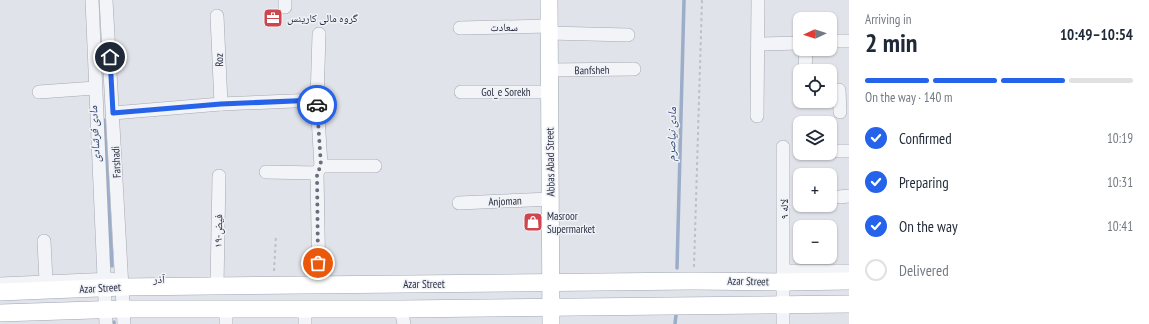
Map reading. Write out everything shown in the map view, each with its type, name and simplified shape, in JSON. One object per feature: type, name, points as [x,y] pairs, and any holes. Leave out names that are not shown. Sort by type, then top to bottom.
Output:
[{"type":"main road","name":"Abbas Abad Street","points":[[549,0],[551,316]]},
{"type":"main road","name":"Azar Street","points":[[0,292],[104,283],[319,281],[551,283],[694,281],[784,276],[849,281]]},
{"type":"main road","points":[[694,281],[694,305]]},
{"type":"main road","name":"Azar Street","points":[[2,316],[551,316],[694,305],[849,304]]},
{"type":"street","name":"Farshadi","points":[[92,0],[105,317]]},
{"type":"street","name":"Farshadi","points":[[106,0],[124,317]]},
{"type":"street","points":[[757,116],[758,0]]},
{"type":"street","name":"Roz","points":[[217,16],[221,104]]},
{"type":"street","name":"سعادت","points":[[460,28],[549,30],[628,35]]},
{"type":"street","points":[[217,282],[274,278],[319,281],[319,169],[317,100],[318,34]]},
{"type":"street","points":[[837,41],[849,41]]},
{"type":"street","points":[[758,44],[793,42]]},
{"type":"street","name":"Banfsheh","points":[[550,70],[634,69]]},
{"type":"street","points":[[40,92],[95,88]]},
{"type":"street","points":[[837,90],[839,90],[840,112]]},
{"type":"street","name":"Gol_e Sorekh","points":[[462,92],[550,92]]},
{"type":"street","points":[[113,113],[221,104],[317,100]]},
{"type":"street","name":"۹ لاله","points":[[783,147],[783,324]]},
{"type":"street","points":[[266,172],[375,166]]},
{"type":"street","name":"۱۹-فیض","points":[[217,282],[219,176]]},
{"type":"street","name":"Anjoman","points":[[459,203],[551,199]]},
{"type":"street","points":[[44,241],[46,281]]},
{"type":"street","points":[[784,276],[849,271]]},
{"type":"street","points":[[0,284],[46,281],[104,283]]},
{"type":"path","points":[[694,281],[702,0]]},
{"type":"path","points":[[274,278],[276,236]]},
{"type":"waterway","name":"مادی نیاصرم","points":[[677,268],[684,0]]},
{"type":"waterway","name":"مادی فرشادی","points":[[104,120],[112,266]]},
{"type":"waterway","name":"مادی نیاصرم","points":[[675,324],[676,315]]},
{"type":"way so far","points":[[317,105],[321,166],[317,173],[318,263]]},
{"type":"place","name":"گروه مالی کارینس","points":[[273,18]]},
{"type":"place","name":"Masroor Supermarket","points":[[533,222]]},
{"type":"route","points":[[110,57],[113,113],[221,104],[317,100],[317,105]]}]
